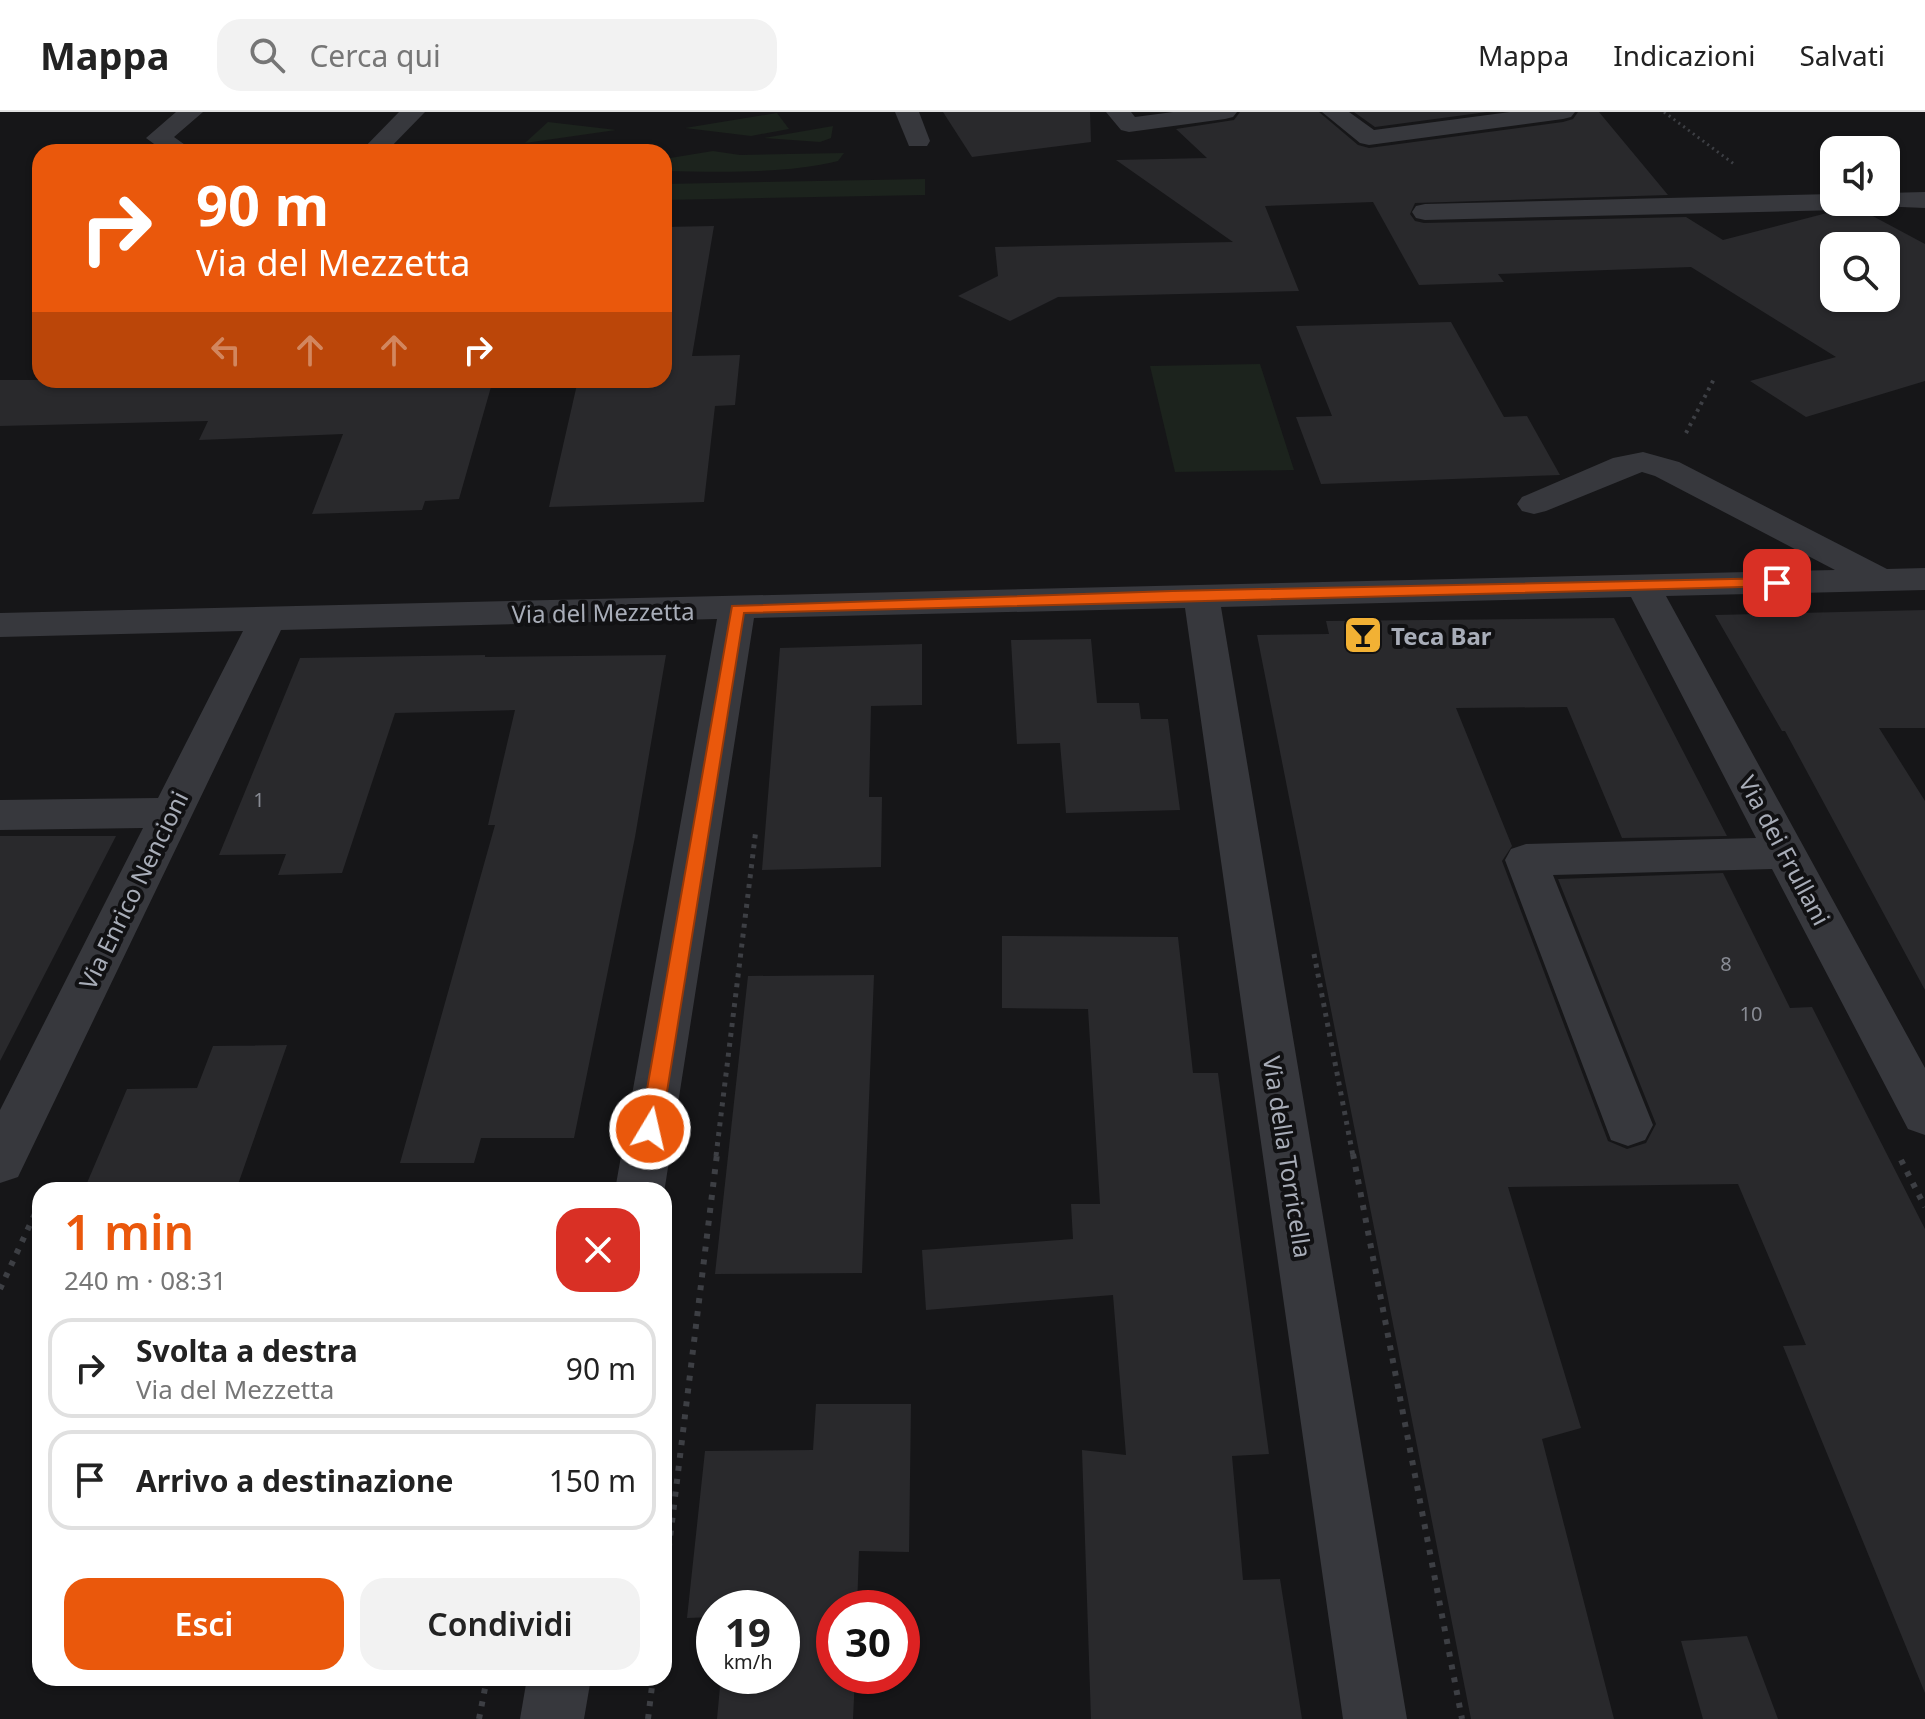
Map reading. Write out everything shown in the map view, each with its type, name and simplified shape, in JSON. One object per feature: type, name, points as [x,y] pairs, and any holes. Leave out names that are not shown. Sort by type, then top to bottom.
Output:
[{"type":"street","points":[[169,144],[158,138],[191,112]]},
{"type":"street","points":[[380,144],[413,112]]},
{"type":"street","points":[[907,112],[918,141]]},
{"type":"street","points":[[1118,112],[1129,125],[1225,112]]},
{"type":"street","points":[[1334,112],[1369,138],[1563,112]]},
{"type":"street","points":[[1900,201],[1925,200]]},
{"type":"street","points":[[1425,212],[1820,202]]},
{"type":"street","points":[[1534,504],[1624,465],[1643,462],[1667,469],[1879,579]]},
{"type":"street","name":"Via del Mezzetta","points":[[0,625],[1925,579]]},
{"type":"street","name":"Via dei Frullani","points":[[1643,586],[1925,1114]]},
{"type":"street","name":"Via della Torricella","points":[[1201,595],[1375,1719]]},
{"type":"street","points":[[641,1182],[737,609]]},
{"type":"street","name":"Via Enrico Nencioni","points":[[0,1161],[267,620]]},
{"type":"street","points":[[0,815],[170,813]]},
{"type":"street","points":[[1628,1125],[1526,860],[1787,853]]},
{"type":"street","points":[[552,1719],[558,1686]]},
{"type":"path","points":[[1664,112],[1787,203]]},
{"type":"path","points":[[1667,469],[1715,377]]},
{"type":"path","points":[[672,1521],[757,815]]},
{"type":"path","points":[[1312,942],[1462,1719]]},
{"type":"path","points":[[0,1289],[32,1220]]},
{"type":"path","points":[[479,1719],[485,1686]]},
{"type":"path","points":[[648,1719],[652,1686]]},
{"type":"shaded area","points":[[777,113],[789,129],[751,136],[685,128]]},
{"type":"shaded area","points":[[548,122],[608,129],[616,130],[525,143]]},
{"type":"shaded area","points":[[833,126],[831,138],[820,142],[764,138]]},
{"type":"shaded area","points":[[713,151],[740,155],[844,153],[838,161],[818,165],[752,171],[672,171],[672,158]]},
{"type":"shaded area","points":[[925,179],[925,195],[672,200],[672,184]]},
{"type":"shaded area","points":[[1260,364],[1294,470],[1175,472],[1150,366]]},
{"type":"building","points":[[943,112],[1090,112],[1091,142],[972,157]]},
{"type":"building","points":[[1240,112],[1319,112],[1358,145],[1369,148],[1563,122],[1573,119],[1578,112],[1599,112],[1668,195],[1415,203],[1410,214],[1415,221],[1424,223],[1686,217],[1723,240],[1820,215],[1873,216],[1925,244],[1925,381],[1806,417],[1750,381],[1836,357],[1691,267],[1498,274],[1504,282],[1419,285],[1373,202],[1265,206],[1299,291],[1058,297],[1010,321],[958,296],[998,276],[995,247],[1233,242],[1116,160],[1207,158],[1176,129],[1234,120]]},
{"type":"building","points":[[1354,112],[1487,112],[1375,127]]},
{"type":"building","points":[[714,226],[692,356],[740,355],[735,405],[715,406],[704,502],[549,507],[576,388],[672,388],[672,227]]},
{"type":"building","points":[[1451,322],[1504,417],[1527,416],[1560,475],[1321,484],[1296,417],[1332,416],[1296,326]]},
{"type":"building","points":[[0,380],[32,380],[32,388],[491,388],[459,499],[425,501],[422,510],[312,514],[343,434],[199,440],[208,421],[0,426]]},
{"type":"building","points":[[1925,610],[1925,728],[1879,728],[1925,801],[1925,990],[1785,731],[1782,731],[1715,615]]},
{"type":"building","points":[[1614,618],[1727,836],[1622,838],[1567,707],[1456,708],[1512,846],[1502,861],[1608,1141],[1627,1149],[1646,1143],[1656,1124],[1558,879],[1723,873],[1790,1008],[1812,1007],[1925,1229],[1925,1693],[1783,1346],[1806,1345],[1738,1184],[1508,1187],[1581,1428],[1542,1439],[1614,1719],[1471,1719],[1257,635],[1329,634],[1326,621]]},
{"type":"building","points":[[1091,639],[1097,703],[1139,703],[1141,719],[1168,719],[1180,810],[1066,813],[1060,743],[1017,744],[1011,640]]},
{"type":"building","points":[[922,644],[922,705],[871,706],[869,797],[882,797],[881,867],[762,870],[780,648]]},
{"type":"building","points":[[666,655],[635,837],[574,1138],[481,1138],[474,1163],[400,1163],[495,825],[488,825],[515,710],[395,713],[342,873],[278,875],[286,854],[219,855],[300,658]]},
{"type":"building","points":[[0,836],[116,836],[0,1061]]},
{"type":"building","points":[[1002,936],[1178,937],[1193,1073],[1218,1073],[1269,1454],[1232,1456],[1243,1580],[1280,1579],[1302,1719],[1091,1719],[1082,1450],[1126,1455],[1113,1295],[926,1310],[922,1250],[1073,1239],[1071,1204],[1100,1204],[1088,1009],[1002,1008]]},
{"type":"building","points":[[874,975],[862,1273],[715,1274],[748,976]]},
{"type":"building","points":[[287,1045],[239,1182],[87,1182],[127,1089],[197,1088],[213,1046]]},
{"type":"building","points":[[816,1404],[911,1404],[909,1552],[859,1551],[858,1590],[816,1590],[816,1694],[854,1694],[853,1719],[717,1719],[719,1694],[800,1694],[800,1590],[696,1590],[696,1618],[687,1618],[705,1451],[813,1450]]},
{"type":"building","points":[[1747,1636],[1778,1719],[1703,1719],[1681,1641]]},
{"type":"place","name":"Teca Bar","points":[[1363,635]]},
{"type":"route","points":[[650,1129],[737,609],[1172,595],[1777,583]]}]
